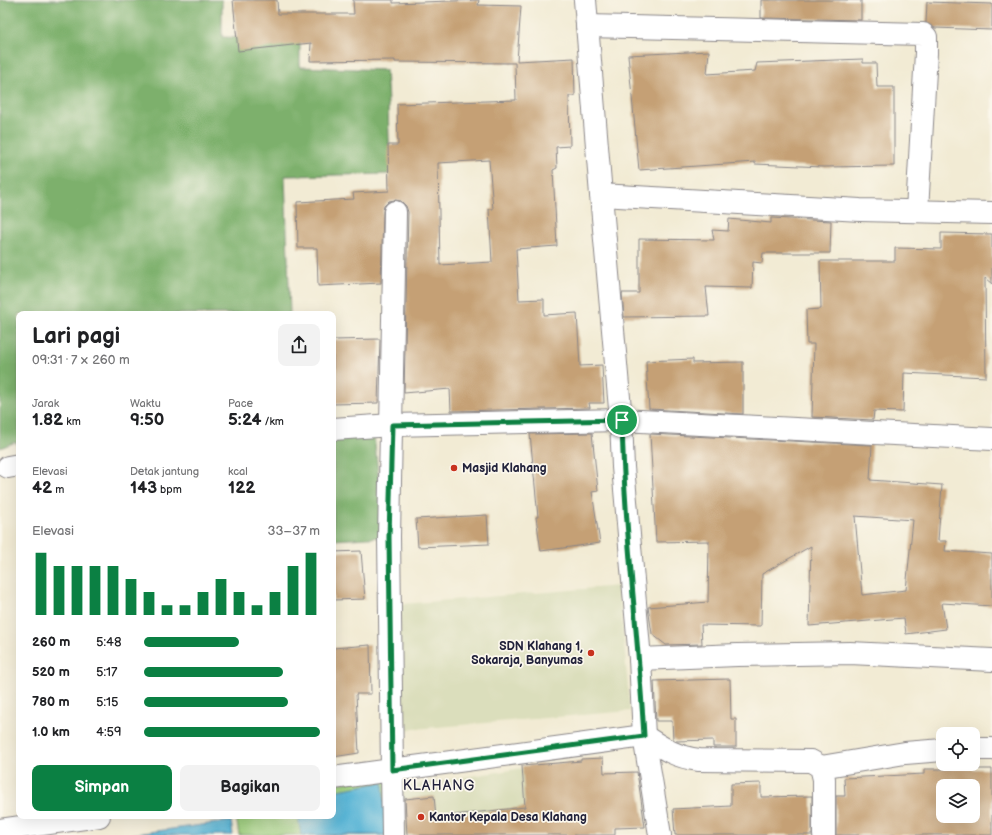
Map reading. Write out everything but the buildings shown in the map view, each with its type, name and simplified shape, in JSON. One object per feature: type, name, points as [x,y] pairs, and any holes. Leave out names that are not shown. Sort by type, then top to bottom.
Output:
[{"type":"street","points":[[585,0],[622,420],[623,467],[640,659],[644,736],[660,835]]},
{"type":"street","points":[[587,26],[922,34],[926,37],[926,53],[917,211]]},
{"type":"street","points":[[601,195],[860,210],[992,213]]},
{"type":"street","points":[[393,835],[389,537],[395,212]]},
{"type":"street","points":[[336,429],[392,425],[622,420],[992,439]]},
{"type":"street","points":[[640,659],[737,655],[850,653],[991,655]]},
{"type":"street","points":[[336,778],[644,736],[668,752],[684,758],[699,760],[811,761],[821,767],[905,753],[936,751]]},
{"type":"street","points":[[980,749],[992,749]]},
{"type":"street","points":[[821,767],[824,779],[824,835]]},
{"type":"street","points":[[0,830],[78,819]]},
{"type":"shaded area","name":"SDN Klahang 1, Sokaraja, Banyumas","points":[[619,586],[630,711],[402,730],[391,605]]},
{"type":"shaded area","points":[[563,762],[567,835],[404,835],[400,787]]},
{"type":"green space","points":[[0,0],[222,0],[222,37],[300,40],[300,67],[386,70],[391,174],[285,176],[290,311],[16,311],[16,442],[0,448]]},
{"type":"green space","points":[[336,426],[373,426],[385,537],[336,540]]},
{"type":"green space","points":[[389,776],[389,835],[239,835],[236,819],[336,819],[336,784]]},
{"type":"water","points":[[383,782],[386,835],[301,835],[298,819],[336,819],[336,790]]},
{"type":"water","points":[[231,821],[233,835],[127,835]]},
{"type":"place","name":"Masjid Klahang","points":[[454,468]]},
{"type":"place","name":"SDN Klahang 1, Sokaraja, Banyumas","points":[[591,653]]},
{"type":"place","name":"Kantor Kepala Desa Klahang","points":[[421,817]]},
{"type":"district","name":"KLAHANG","points":[[439,785]]},
{"type":"route","points":[[622,420],[623,467],[640,659],[644,736],[392,770],[389,537],[392,425],[622,420]]}]
